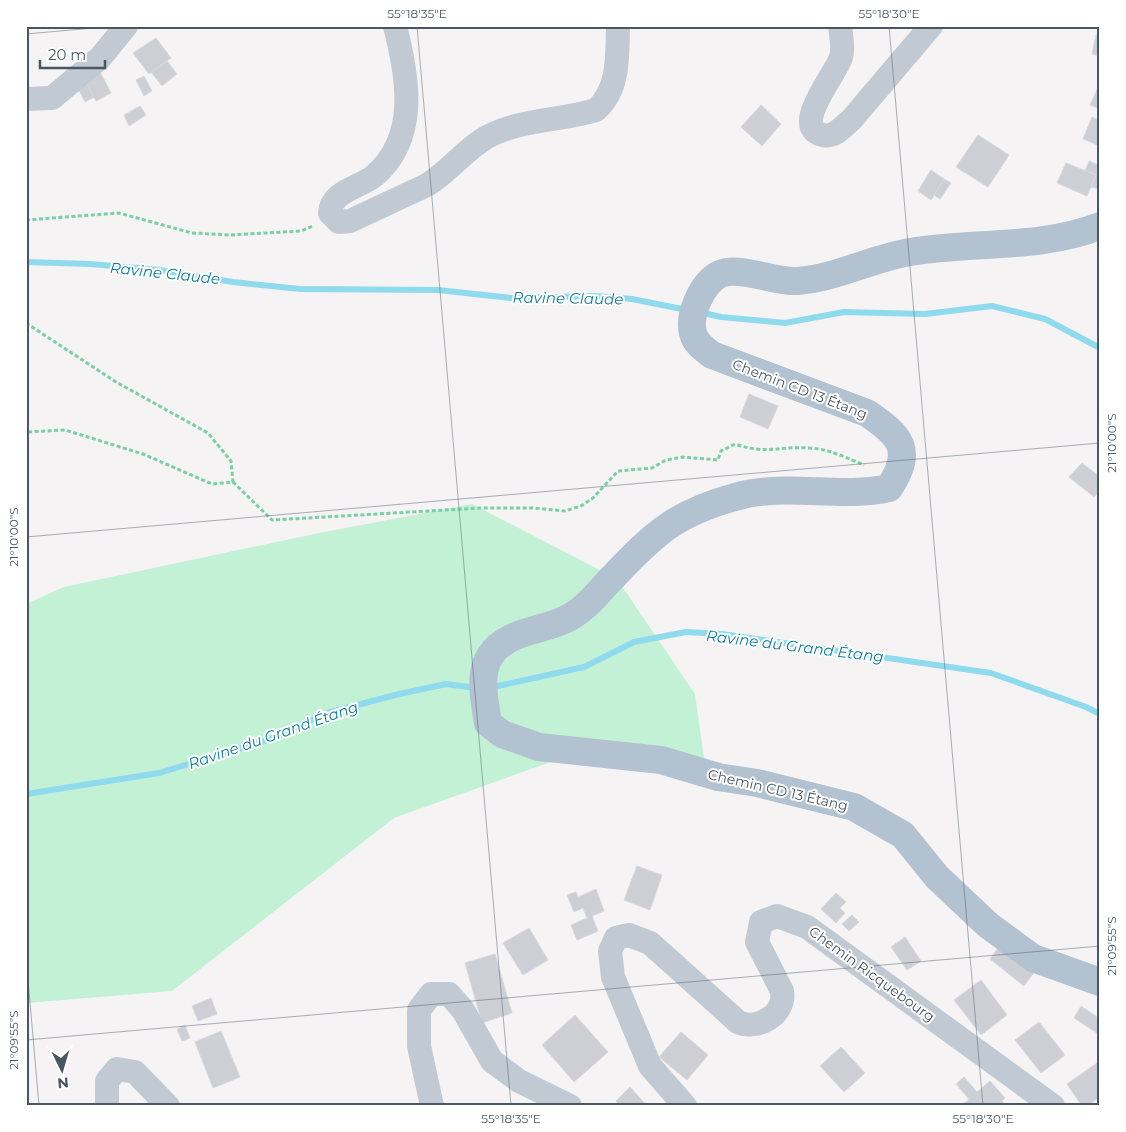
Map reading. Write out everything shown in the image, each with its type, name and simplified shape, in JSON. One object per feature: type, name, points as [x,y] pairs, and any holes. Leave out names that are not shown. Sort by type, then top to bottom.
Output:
[{"type":"main road","name":"Chemin CD 13 Étang","points":[[1100,226],[1058,237],[906,253],[870,261],[810,280],[779,281],[739,272],[721,273],[700,293],[692,322],[693,333],[699,346],[712,355],[867,413],[888,428],[897,439],[902,452],[901,469],[889,488],[866,493],[766,491],[736,496],[691,511],[666,526],[640,548],[579,611],[559,622],[505,641],[489,658],[484,671],[484,700],[488,722],[502,734],[539,747],[661,760],[718,777],[757,783],[854,808],[903,836],[936,877],[988,925],[1033,958],[1100,982]]},
{"type":"street","points":[[26,99],[52,98],[100,58],[126,26]]},
{"type":"street","points":[[395,26],[405,78],[406,114],[403,136],[384,166],[372,177],[334,200],[330,206],[332,218],[340,222],[350,221],[427,185],[437,179],[471,147],[489,136],[517,125],[596,110],[606,101],[613,87],[618,26]]},
{"type":"street","points":[[840,26],[841,59],[826,82],[811,117],[812,128],[816,134],[827,136],[838,132],[852,119],[931,26]]},
{"type":"street","name":"Chemin Ricquebourg","points":[[685,1106],[650,1066],[613,977],[610,951],[616,938],[629,935],[650,943],[738,1022],[752,1025],[764,1022],[773,1016],[783,1000],[782,991],[757,942],[761,922],[776,916],[807,927],[1053,1106]]},
{"type":"street","points":[[432,1106],[419,1046],[419,1010],[431,994],[449,994],[463,1010],[492,1061],[519,1081],[570,1106]]},
{"type":"street","points":[[107,1106],[107,1081],[117,1069],[135,1072],[168,1106]]},
{"type":"path","points":[[26,220],[118,213],[192,233],[230,235],[301,231],[332,218]]},
{"type":"path","points":[[26,323],[116,382],[208,433],[231,461],[233,482],[272,520],[480,508],[533,508],[565,511],[581,506],[593,498],[618,471],[652,468],[666,460],[683,457],[718,460],[721,451],[735,444],[764,451],[809,448],[836,454],[866,466],[866,493]]},
{"type":"path","points":[[26,432],[65,430],[143,454],[212,484],[233,482]]},
{"type":"green space","points":[[472,504],[617,579],[695,694],[707,780],[598,745],[394,818],[172,991],[26,1003],[26,604],[64,587],[319,533]]},
{"type":"building","points":[[1096,35],[1100,36],[1100,56],[1092,54]]},
{"type":"building","points":[[156,38],[171,58],[149,74],[133,53]]},
{"type":"building","points":[[167,61],[177,74],[162,86],[151,72]]},
{"type":"building","points":[[99,70],[111,93],[96,101],[86,82]]},
{"type":"building","points":[[144,76],[152,91],[144,96],[136,80]]},
{"type":"building","points":[[86,82],[94,97],[85,102],[77,86]]},
{"type":"building","points":[[1100,83],[1100,109],[1090,105]]},
{"type":"building","points":[[761,105],[781,124],[762,146],[741,127]]},
{"type":"building","points":[[140,106],[146,115],[129,126],[124,115]]},
{"type":"building","points":[[1092,117],[1100,121],[1100,146],[1083,139]]},
{"type":"building","points":[[978,135],[1009,155],[988,187],[956,167]]},
{"type":"building","points":[[1089,161],[1100,166],[1100,189],[1091,187],[1096,175],[1085,171]]},
{"type":"building","points":[[1066,163],[1096,175],[1087,196],[1057,183]]},
{"type":"building","points":[[931,170],[944,179],[931,200],[918,191]]},
{"type":"building","points":[[944,179],[951,183],[940,199],[934,195]]},
{"type":"building","points":[[749,394],[778,406],[768,429],[740,417]]},
{"type":"building","points":[[1082,463],[1100,477],[1100,491],[1094,497],[1069,477]]},
{"type":"building","points":[[637,866],[662,875],[650,910],[624,900]]},
{"type":"building","points":[[596,889],[604,911],[592,916],[598,931],[577,940],[571,925],[587,918],[583,908],[574,912],[567,895],[576,892],[578,897]]},
{"type":"building","points":[[836,893],[846,902],[840,908],[845,913],[836,923],[821,909]]},
{"type":"building","points":[[852,915],[859,922],[849,931],[842,924]]},
{"type":"building","points":[[529,928],[548,960],[523,975],[503,943]]},
{"type":"building","points":[[905,937],[921,961],[907,970],[891,947]]},
{"type":"building","points":[[1001,944],[1035,971],[1024,986],[990,959]]},
{"type":"building","points":[[495,954],[512,1013],[482,1023],[465,963]]},
{"type":"building","points":[[981,980],[1007,1015],[981,1035],[954,1000]]},
{"type":"building","points":[[211,998],[217,1014],[198,1021],[192,1006]]},
{"type":"building","points":[[1081,1006],[1100,1019],[1100,1035],[1074,1018]]},
{"type":"building","points":[[575,1015],[608,1052],[574,1082],[542,1045]]},
{"type":"building","points":[[1039,1022],[1065,1055],[1041,1073],[1015,1040]]},
{"type":"building","points":[[185,1025],[190,1038],[182,1041],[177,1029]]},
{"type":"building","points":[[221,1031],[240,1077],[213,1088],[195,1042]]},
{"type":"building","points":[[681,1032],[708,1055],[687,1080],[659,1057]]},
{"type":"building","points":[[841,1047],[865,1073],[844,1092],[820,1066]]},
{"type":"building","points":[[1100,1061],[1100,1097],[1087,1106],[1082,1106],[1067,1084]]},
{"type":"building","points":[[964,1077],[977,1092],[990,1081],[1005,1098],[1002,1101],[1005,1105],[961,1106],[969,1099],[956,1084]]},
{"type":"building","points":[[630,1087],[647,1106],[620,1106],[616,1101]]},
{"type":"waterway","name":"Ravine Claude","points":[[26,262],[90,264],[159,270],[233,282],[300,289],[438,290],[511,298],[597,296],[632,299],[687,310]]},
{"type":"waterway","name":"Ravine Claude","points":[[699,312],[721,317],[785,323],[844,312],[925,314],[992,306],[1045,319],[1100,348]]},
{"type":"waterway","name":"Ravine du Grand Étang","points":[[489,688],[584,667],[634,642],[686,632],[722,634],[991,673],[1086,707],[1100,714]]},
{"type":"waterway","name":"Ravine du Grand Étang","points":[[26,794],[159,773],[265,741],[327,713],[399,694],[446,684],[476,688]]}]
